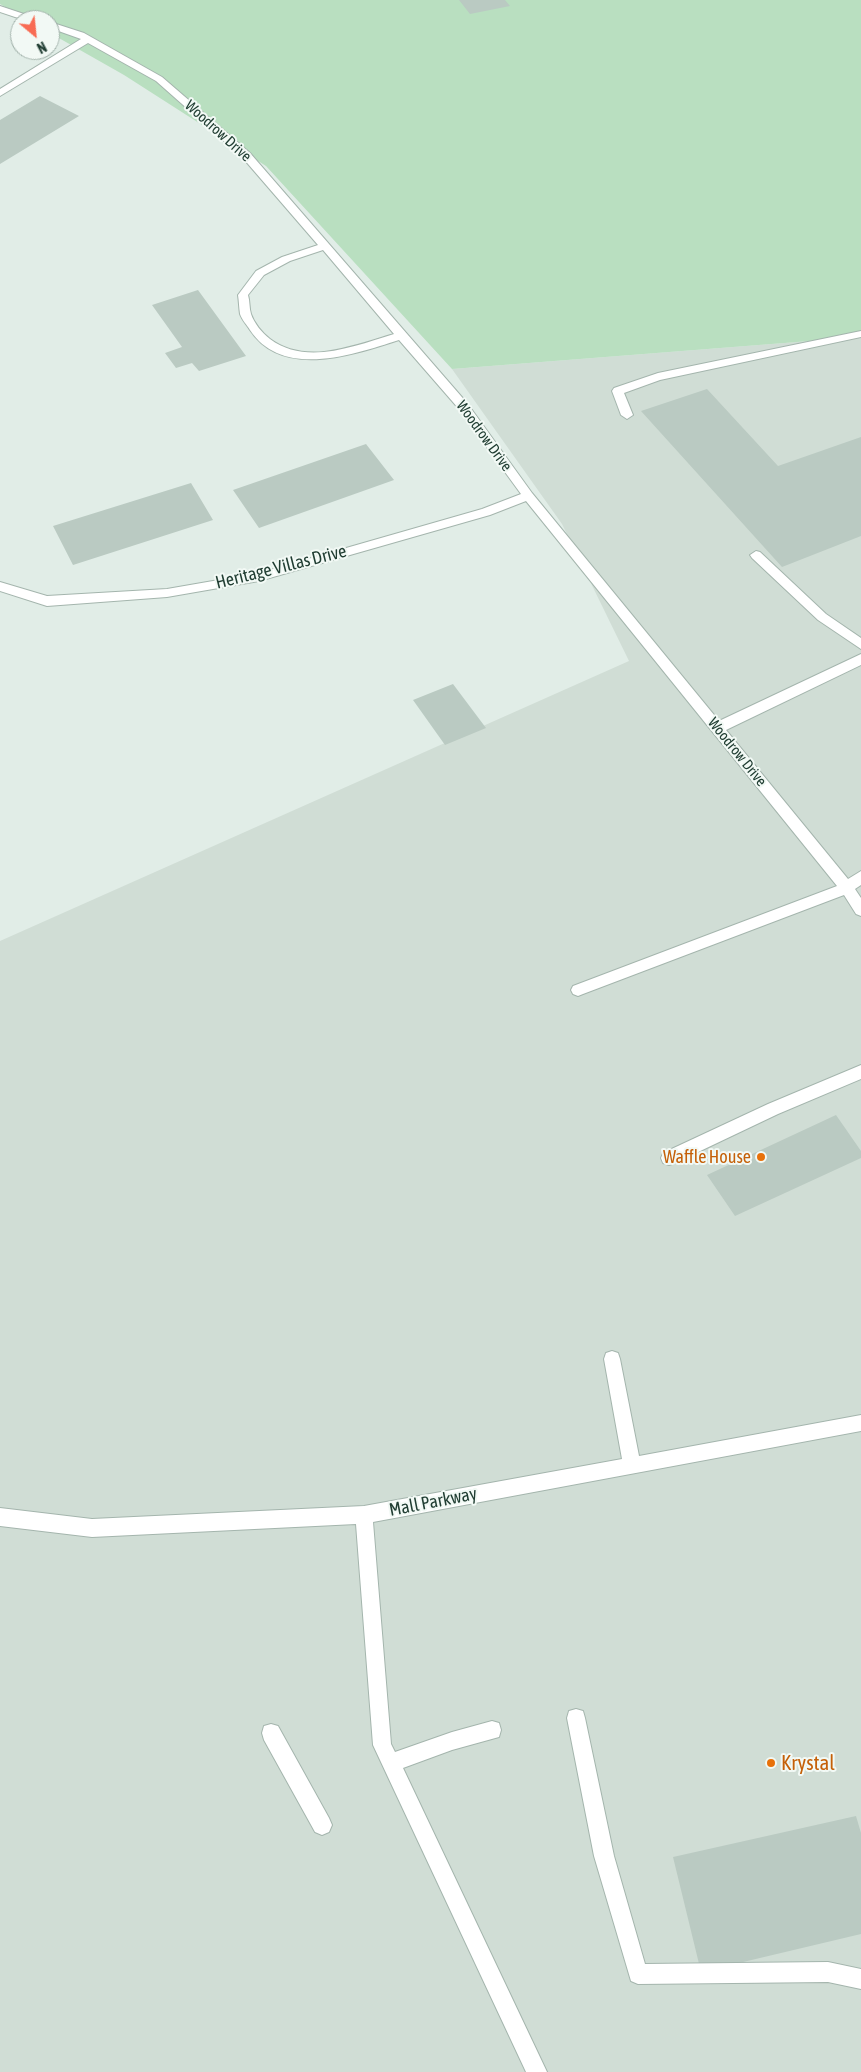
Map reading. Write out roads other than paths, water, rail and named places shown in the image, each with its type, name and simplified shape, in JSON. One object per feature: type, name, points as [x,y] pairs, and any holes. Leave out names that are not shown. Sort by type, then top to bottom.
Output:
[{"type":"street","name":"Woodrow Drive","points":[[60,29],[88,39],[159,79],[246,155],[463,406],[528,496],[847,888],[861,910]]},
{"type":"street","points":[[0,93],[88,39]]},
{"type":"street","points":[[325,246],[286,260],[260,273],[244,295],[247,317],[264,343],[289,355],[322,357],[402,335]]},
{"type":"street","points":[[627,415],[618,391],[626,388],[658,377],[861,334]]},
{"type":"street","name":"Heritage Villas Drive","points":[[0,586],[48,602],[167,593],[259,577],[486,512],[528,496]]},
{"type":"street","points":[[756,555],[822,617],[861,644]]},
{"type":"street","points":[[717,728],[861,659]]},
{"type":"street","points":[[578,990],[847,888],[861,877]]},
{"type":"street","points":[[669,1158],[773,1108],[861,1072]]},
{"type":"street","points":[[612,1359],[632,1465]]},
{"type":"street","name":"Mall Parkway","points":[[0,1517],[92,1528],[364,1515],[861,1423]]},
{"type":"street","points":[[364,1515],[382,1745],[538,2072]]},
{"type":"street","points":[[576,1718],[604,1856],[638,1974],[828,1972],[861,1979]]},
{"type":"street","points":[[390,1763],[452,1741],[492,1730]]},
{"type":"street","points":[[271,1733],[322,1824]]},
{"type":"place","name":"Waffle House","points":[[761,1157]]},
{"type":"place","name":"Krystal","points":[[771,1763]]}]
